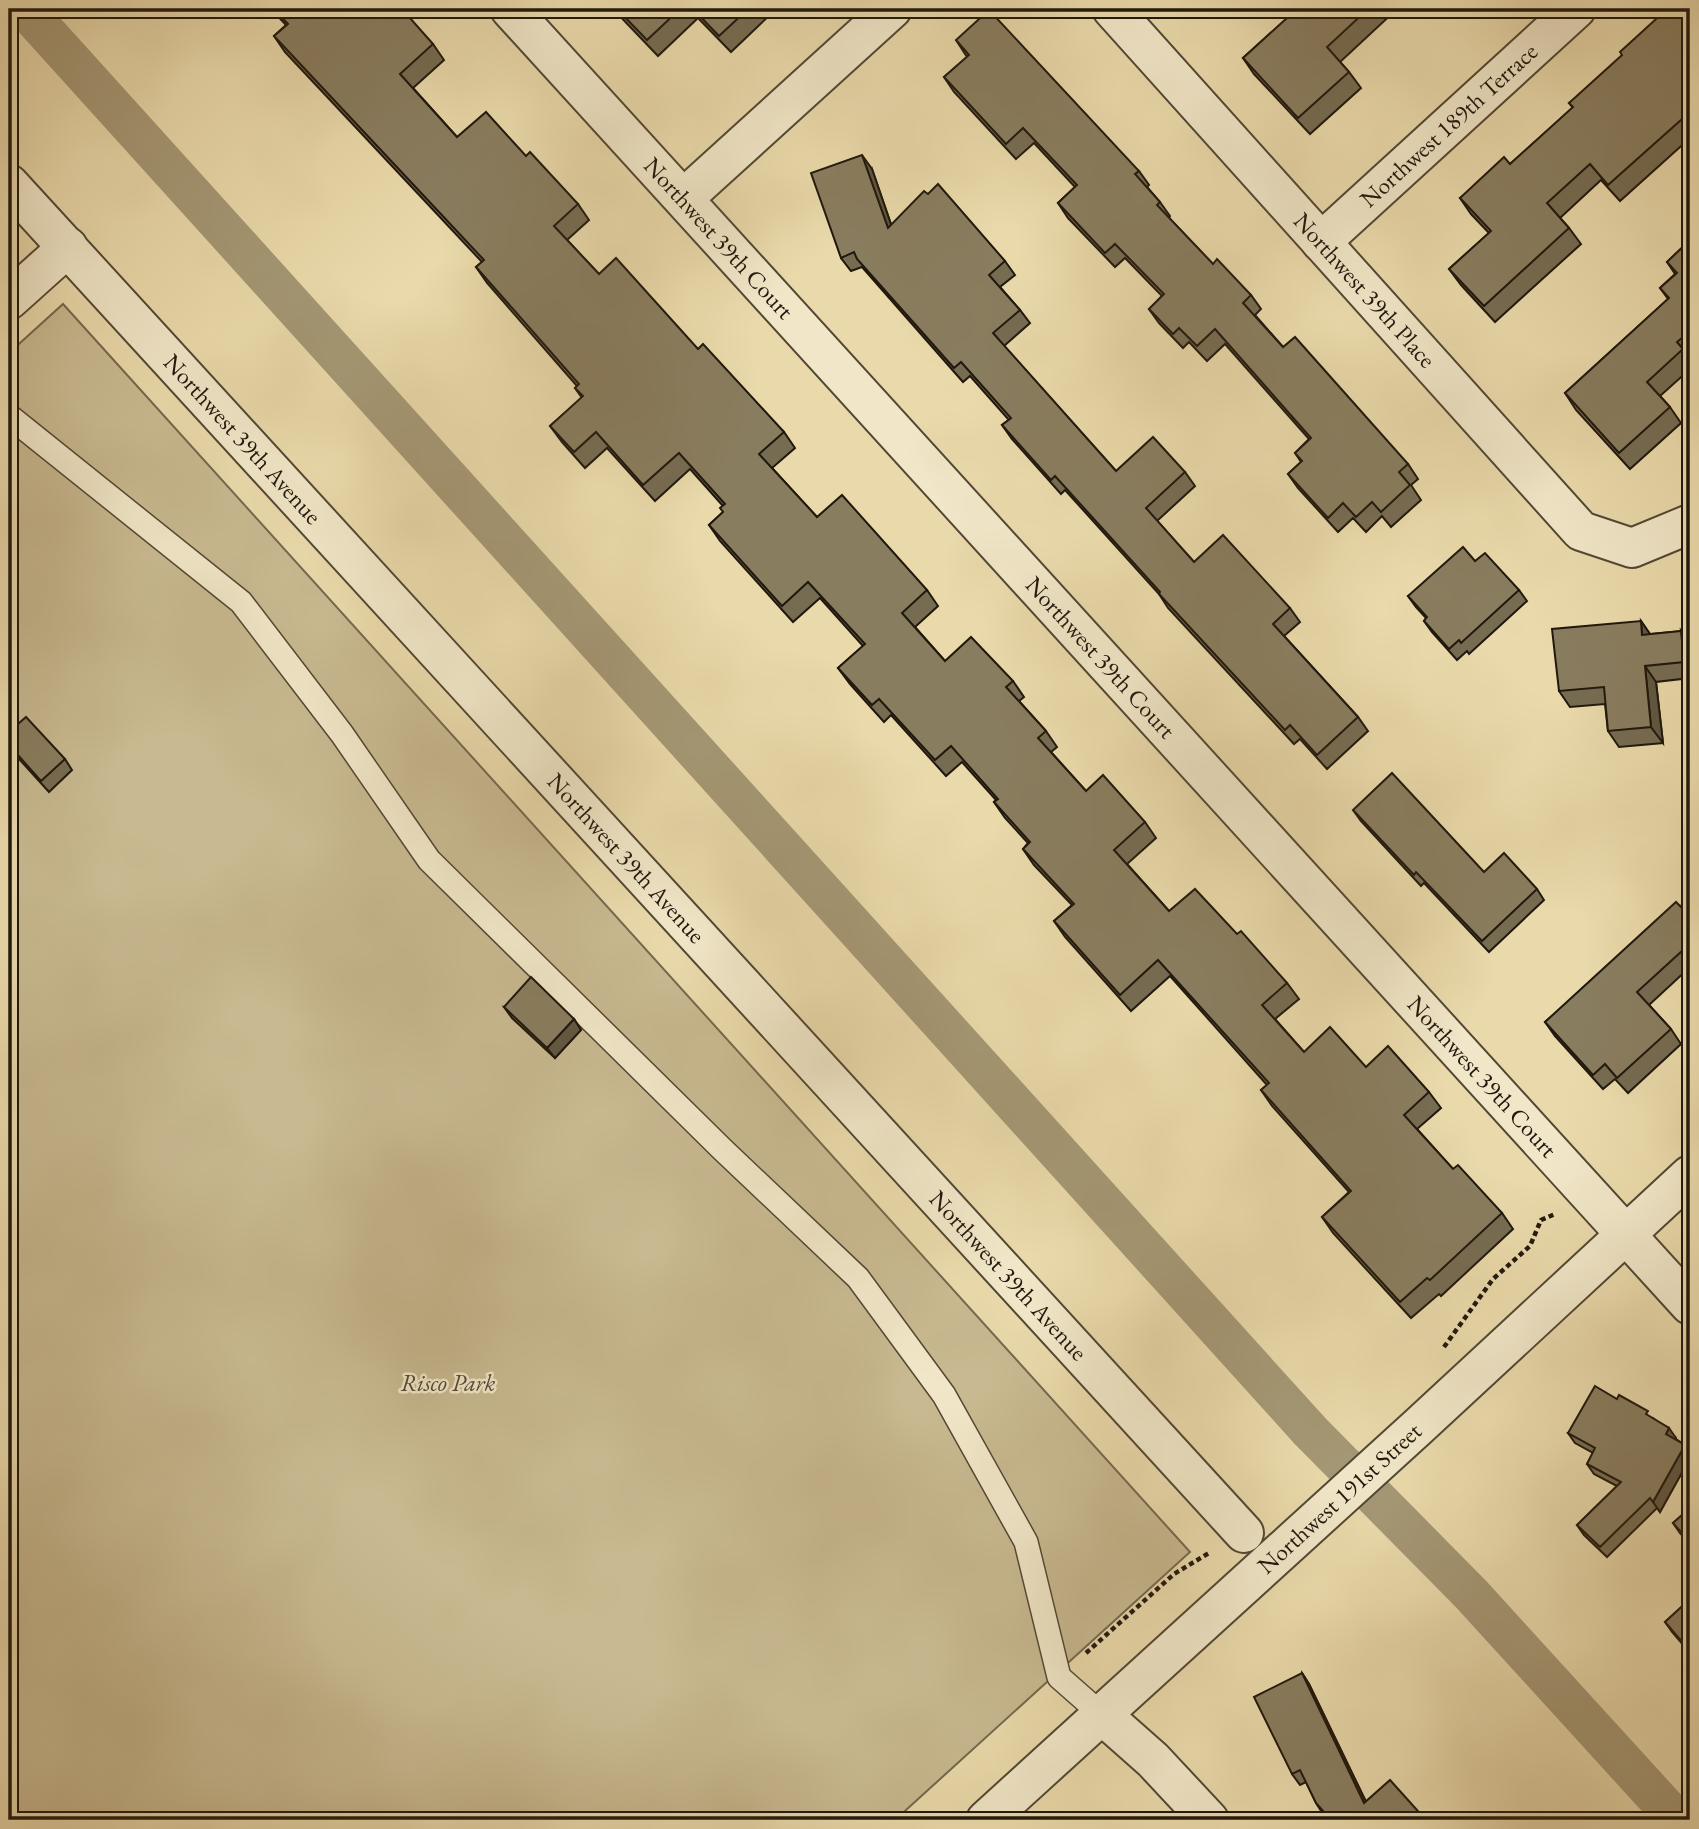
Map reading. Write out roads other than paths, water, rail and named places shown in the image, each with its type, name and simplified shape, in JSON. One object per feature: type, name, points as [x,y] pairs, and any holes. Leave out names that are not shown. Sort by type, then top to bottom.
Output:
[{"type":"street","name":"Northwest 39th Court","points":[[510,9],[1690,1305]]},
{"type":"street","points":[[684,198],[891,9]]},
{"type":"street","name":"Northwest 39th Place","points":[[1112,9],[1581,531],[1632,548],[1690,524]]},
{"type":"street","name":"Northwest 189th Terrace","points":[[1321,242],[1576,9]]},
{"type":"street","name":"Northwest 39th Avenue","points":[[9,184],[1244,1533]]},
{"type":"street","points":[[9,300],[68,247]]},
{"type":"street","name":"Northwest 191st Street","points":[[986,1820],[1690,1175]]},
{"type":"street","points":[[1101,1714],[1153,1760],[1209,1820]]},
{"type":"lane","points":[[9,415],[241,602],[342,734],[429,859],[722,1149],[858,1278],[944,1395],[1026,1542],[1059,1677],[1101,1714]]},
{"type":"waterway","points":[[25,9],[1310,1431],[1471,1594],[1677,1820]]},
{"type":"park label","name":"Risco Park","points":[[448,1383]]}]
